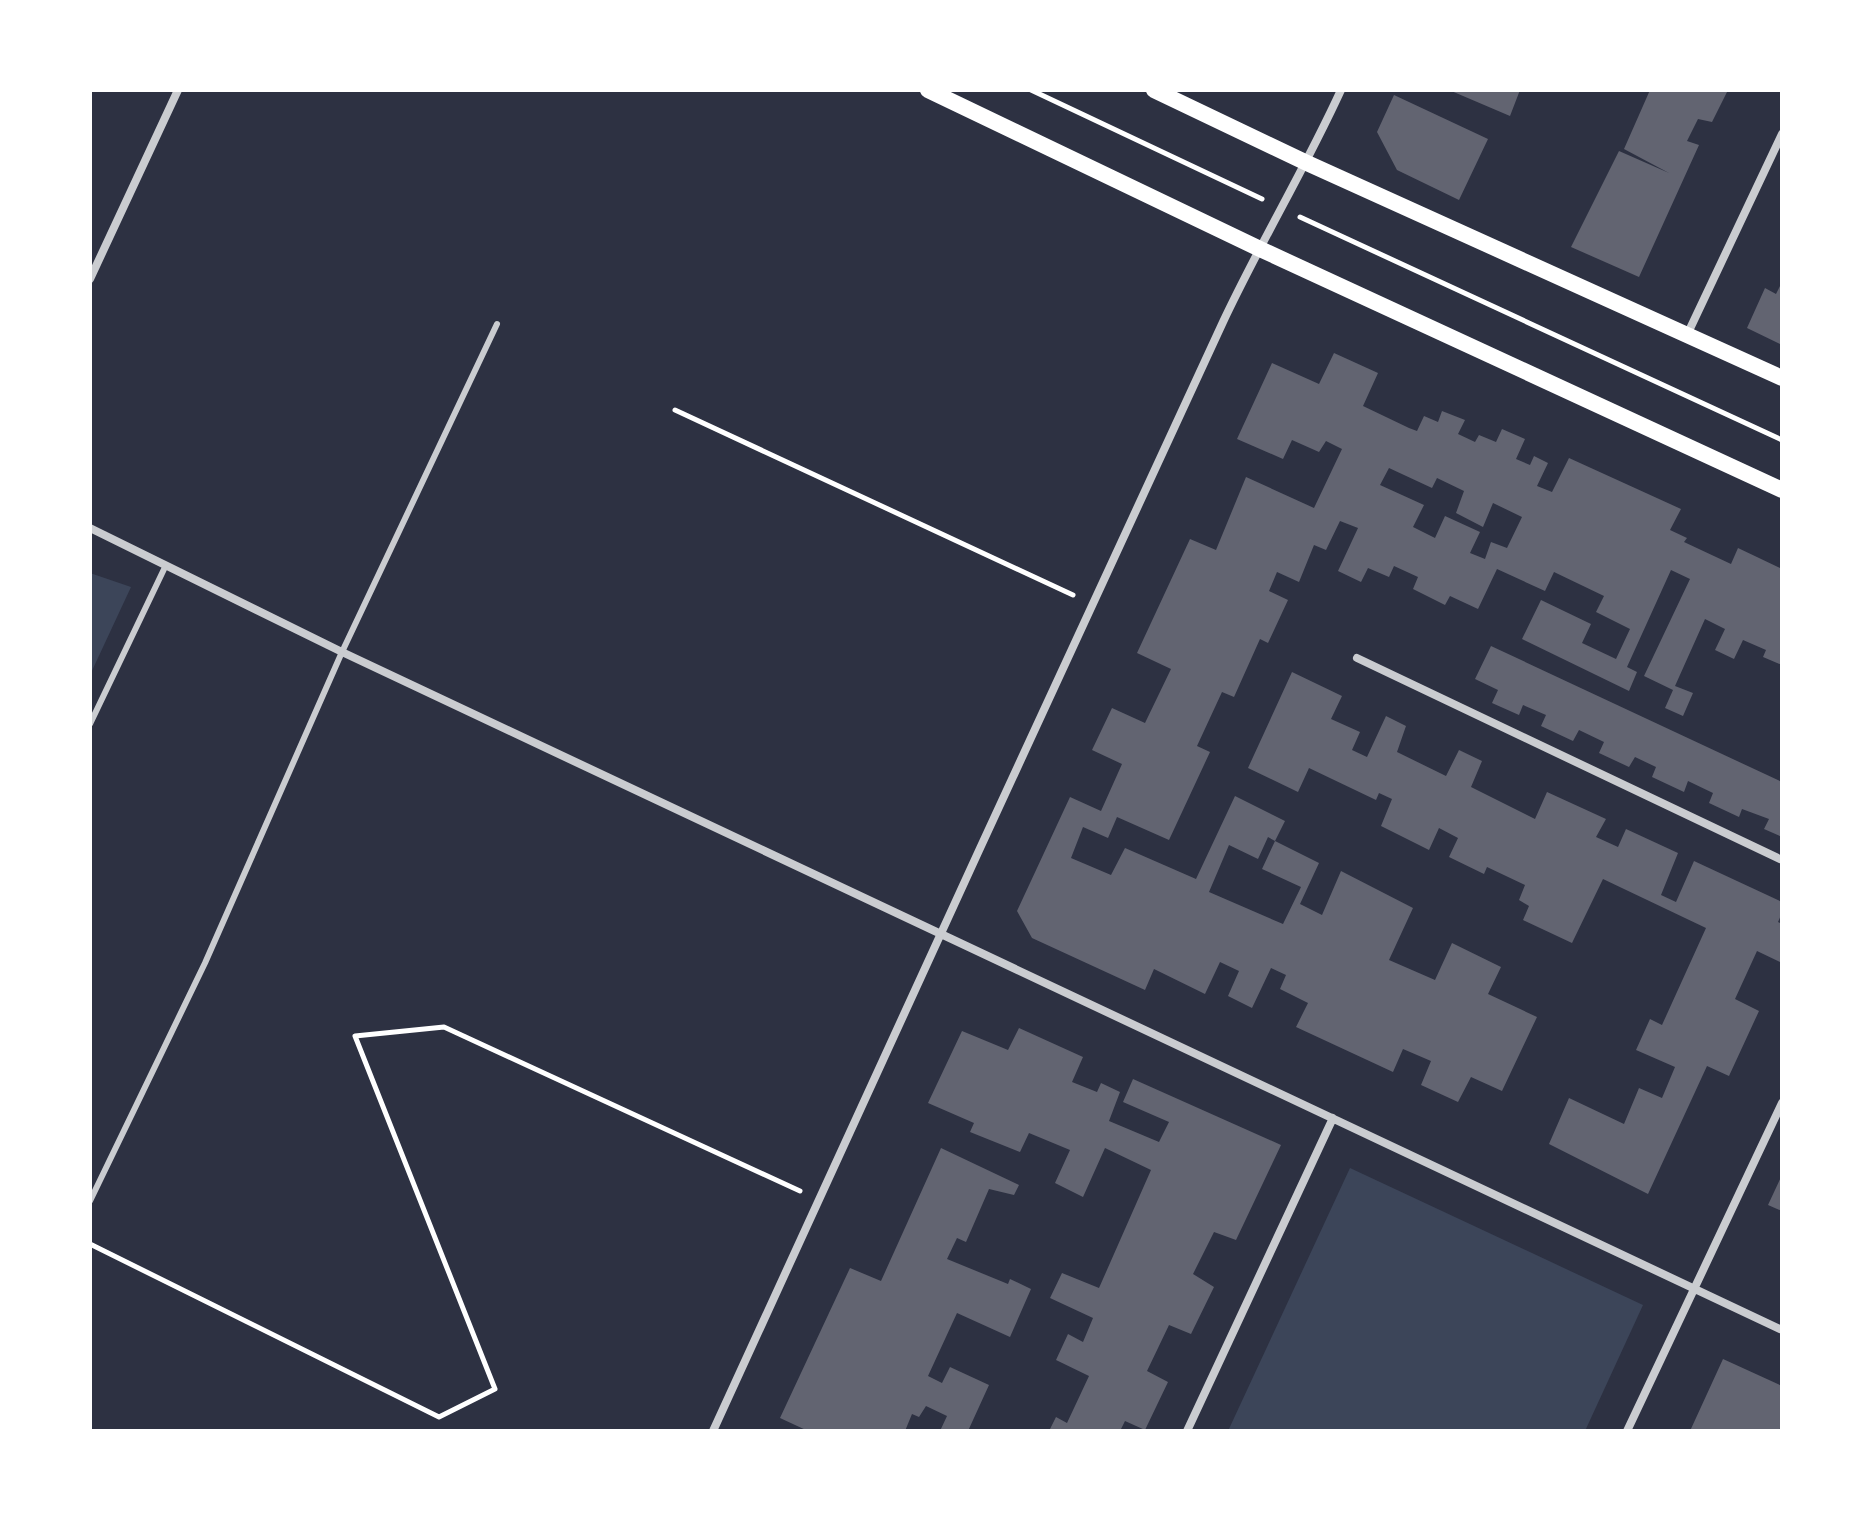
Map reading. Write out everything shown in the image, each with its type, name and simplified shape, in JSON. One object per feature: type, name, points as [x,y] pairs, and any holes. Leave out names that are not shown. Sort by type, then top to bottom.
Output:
[{"type":"main road","points":[[928,90],[1260,249],[1782,490]]},
{"type":"main road","points":[[1154,90],[1307,163],[1782,378]]},
{"type":"street","points":[[90,279],[178,90]]},
{"type":"street","points":[[713,1431],[939,933],[1226,317],[1307,163],[1341,90]]},
{"type":"street","points":[[1687,335],[1782,134]]},
{"type":"street","points":[[90,528],[342,652],[1782,1330]]},
{"type":"street","points":[[1357,658],[1782,860]]},
{"type":"street","points":[[1627,1431],[1782,1103]]},
{"type":"street","points":[[1187,1431],[1333,1118]]},
{"type":"lane","points":[[90,1201],[205,963],[342,652],[497,324]]},
{"type":"lane","points":[[90,724],[166,565]]},
{"type":"path","points":[[1031,90],[1782,440]]},
{"type":"path","points":[[675,410],[1093,604]]},
{"type":"path","points":[[90,1244],[439,1417],[495,1389],[355,1036],[444,1027],[819,1200]]},
{"type":"shaded area","points":[[90,573],[131,587],[90,675]]},
{"type":"shaded area","points":[[1350,1168],[1643,1305],[1585,1431],[1228,1431]]},
{"type":"building","points":[[1449,90],[1520,90],[1510,116]]},
{"type":"building","points":[[1650,90],[1728,90],[1712,122],[1698,119],[1687,141],[1699,145],[1639,277],[1571,247],[1619,151],[1669,173],[1624,149]]},
{"type":"building","points":[[1394,95],[1488,139],[1459,200],[1397,170],[1377,132]]},
{"type":"building","points":[[1782,282],[1782,345],[1747,328],[1765,288],[1776,294]]},
{"type":"building","points":[[1334,353],[1378,373],[1363,406],[1417,431],[1424,416],[1438,422],[1442,411],[1465,420],[1458,434],[1475,442],[1479,435],[1496,442],[1502,429],[1525,439],[1516,459],[1530,465],[1534,456],[1548,463],[1537,486],[1552,492],[1569,458],[1681,509],[1670,530],[1687,538],[1684,542],[1731,564],[1738,548],[1782,569],[1782,665],[1763,657],[1766,650],[1743,640],[1734,659],[1715,650],[1725,629],[1705,619],[1675,686],[1693,693],[1683,716],[1665,708],[1673,690],[1644,676],[1690,579],[1671,570],[1627,667],[1637,672],[1629,691],[1522,639],[1541,600],[1591,624],[1582,643],[1616,659],[1630,629],[1596,612],[1604,596],[1554,572],[1545,591],[1497,569],[1478,609],[1450,596],[1445,605],[1413,589],[1418,577],[1394,566],[1389,577],[1368,568],[1361,582],[1338,571],[1358,528],[1340,521],[1326,550],[1314,545],[1299,582],[1277,572],[1269,591],[1288,600],[1268,643],[1260,639],[1234,697],[1222,692],[1197,746],[1210,752],[1169,840],[1117,817],[1108,838],[1083,827],[1071,858],[1111,875],[1125,848],[1196,879],[1235,796],[1285,821],[1275,841],[1319,863],[1300,904],[1322,915],[1341,871],[1413,908],[1389,960],[1435,980],[1452,943],[1501,967],[1488,994],[1537,1017],[1502,1091],[1471,1077],[1458,1102],[1421,1085],[1431,1061],[1403,1049],[1393,1072],[1296,1027],[1308,1003],[1280,989],[1286,975],[1271,968],[1252,1008],[1228,996],[1239,971],[1220,962],[1205,994],[1154,969],[1145,990],[1032,938],[1017,911],[1070,797],[1101,811],[1122,764],[1092,750],[1112,708],[1145,723],[1171,669],[1137,653],[1190,539],[1216,550],[1246,477],[1314,508],[1342,449],[1326,441],[1319,452],[1292,440],[1283,459],[1237,439],[1272,363],[1319,384]],"holes":[[[1389,468],[1432,488],[1437,478],[1464,491],[1456,513],[1483,527],[1493,503],[1522,517],[1507,548],[1491,542],[1485,559],[1470,553],[1480,532],[1445,516],[1435,538],[1413,527],[1424,505],[1380,485]],[[1268,837],[1275,841],[1262,869],[1301,887],[1283,924],[1209,892],[1229,845],[1258,859]]]},
{"type":"building","points":[[1491,646],[1782,782],[1782,837],[1764,829],[1769,819],[1742,809],[1739,817],[1709,803],[1713,793],[1688,781],[1684,792],[1652,777],[1656,767],[1635,757],[1629,767],[1599,753],[1604,742],[1579,730],[1573,741],[1541,726],[1546,715],[1523,705],[1519,715],[1492,703],[1498,690],[1475,679]]},
{"type":"building","points":[[1292,672],[1342,696],[1331,719],[1360,732],[1352,750],[1367,757],[1386,716],[1406,726],[1397,752],[1446,776],[1459,750],[1482,761],[1471,787],[1535,819],[1547,792],[1606,819],[1596,837],[1618,847],[1626,829],[1678,853],[1661,895],[1676,902],[1694,861],[1782,902],[1778,922],[1782,924],[1782,963],[1757,951],[1735,999],[1759,1011],[1729,1076],[1707,1066],[1648,1194],[1549,1144],[1569,1098],[1624,1124],[1639,1088],[1662,1098],[1675,1067],[1636,1050],[1650,1019],[1662,1025],[1706,928],[1603,879],[1572,943],[1523,920],[1529,906],[1519,900],[1525,885],[1487,867],[1484,874],[1449,857],[1458,838],[1439,828],[1429,850],[1381,826],[1392,799],[1379,793],[1376,800],[1309,768],[1298,792],[1248,768]]},
{"type":"building","points":[[1019,1028],[1083,1057],[1072,1082],[1097,1092],[1101,1083],[1120,1092],[1109,1121],[1159,1142],[1169,1122],[1123,1102],[1133,1079],[1281,1145],[1236,1240],[1214,1232],[1193,1274],[1214,1287],[1191,1334],[1169,1325],[1147,1371],[1168,1382],[1145,1430],[1125,1421],[1120,1431],[1049,1431],[1056,1417],[1067,1423],[1089,1376],[1056,1360],[1068,1334],[1083,1342],[1093,1318],[1050,1298],[1062,1273],[1099,1288],[1151,1170],[1105,1148],[1083,1197],[1055,1183],[1070,1150],[1029,1133],[1020,1152],[970,1132],[974,1123],[928,1103],[962,1031],[1008,1050]]},
{"type":"building","points":[[941,1148],[1019,1185],[1014,1195],[989,1189],[966,1242],[957,1238],[947,1259],[1008,1284],[1010,1279],[1031,1289],[1010,1337],[957,1313],[928,1376],[942,1383],[950,1367],[989,1385],[968,1431],[940,1431],[947,1416],[926,1406],[919,1417],[912,1414],[905,1431],[808,1431],[780,1418],[850,1268],[881,1281]]},
{"type":"building","points":[[1782,1175],[1782,1211],[1768,1205]]},
{"type":"building","points":[[1723,1359],[1782,1386],[1782,1423],[1779,1431],[1690,1431]]}]
